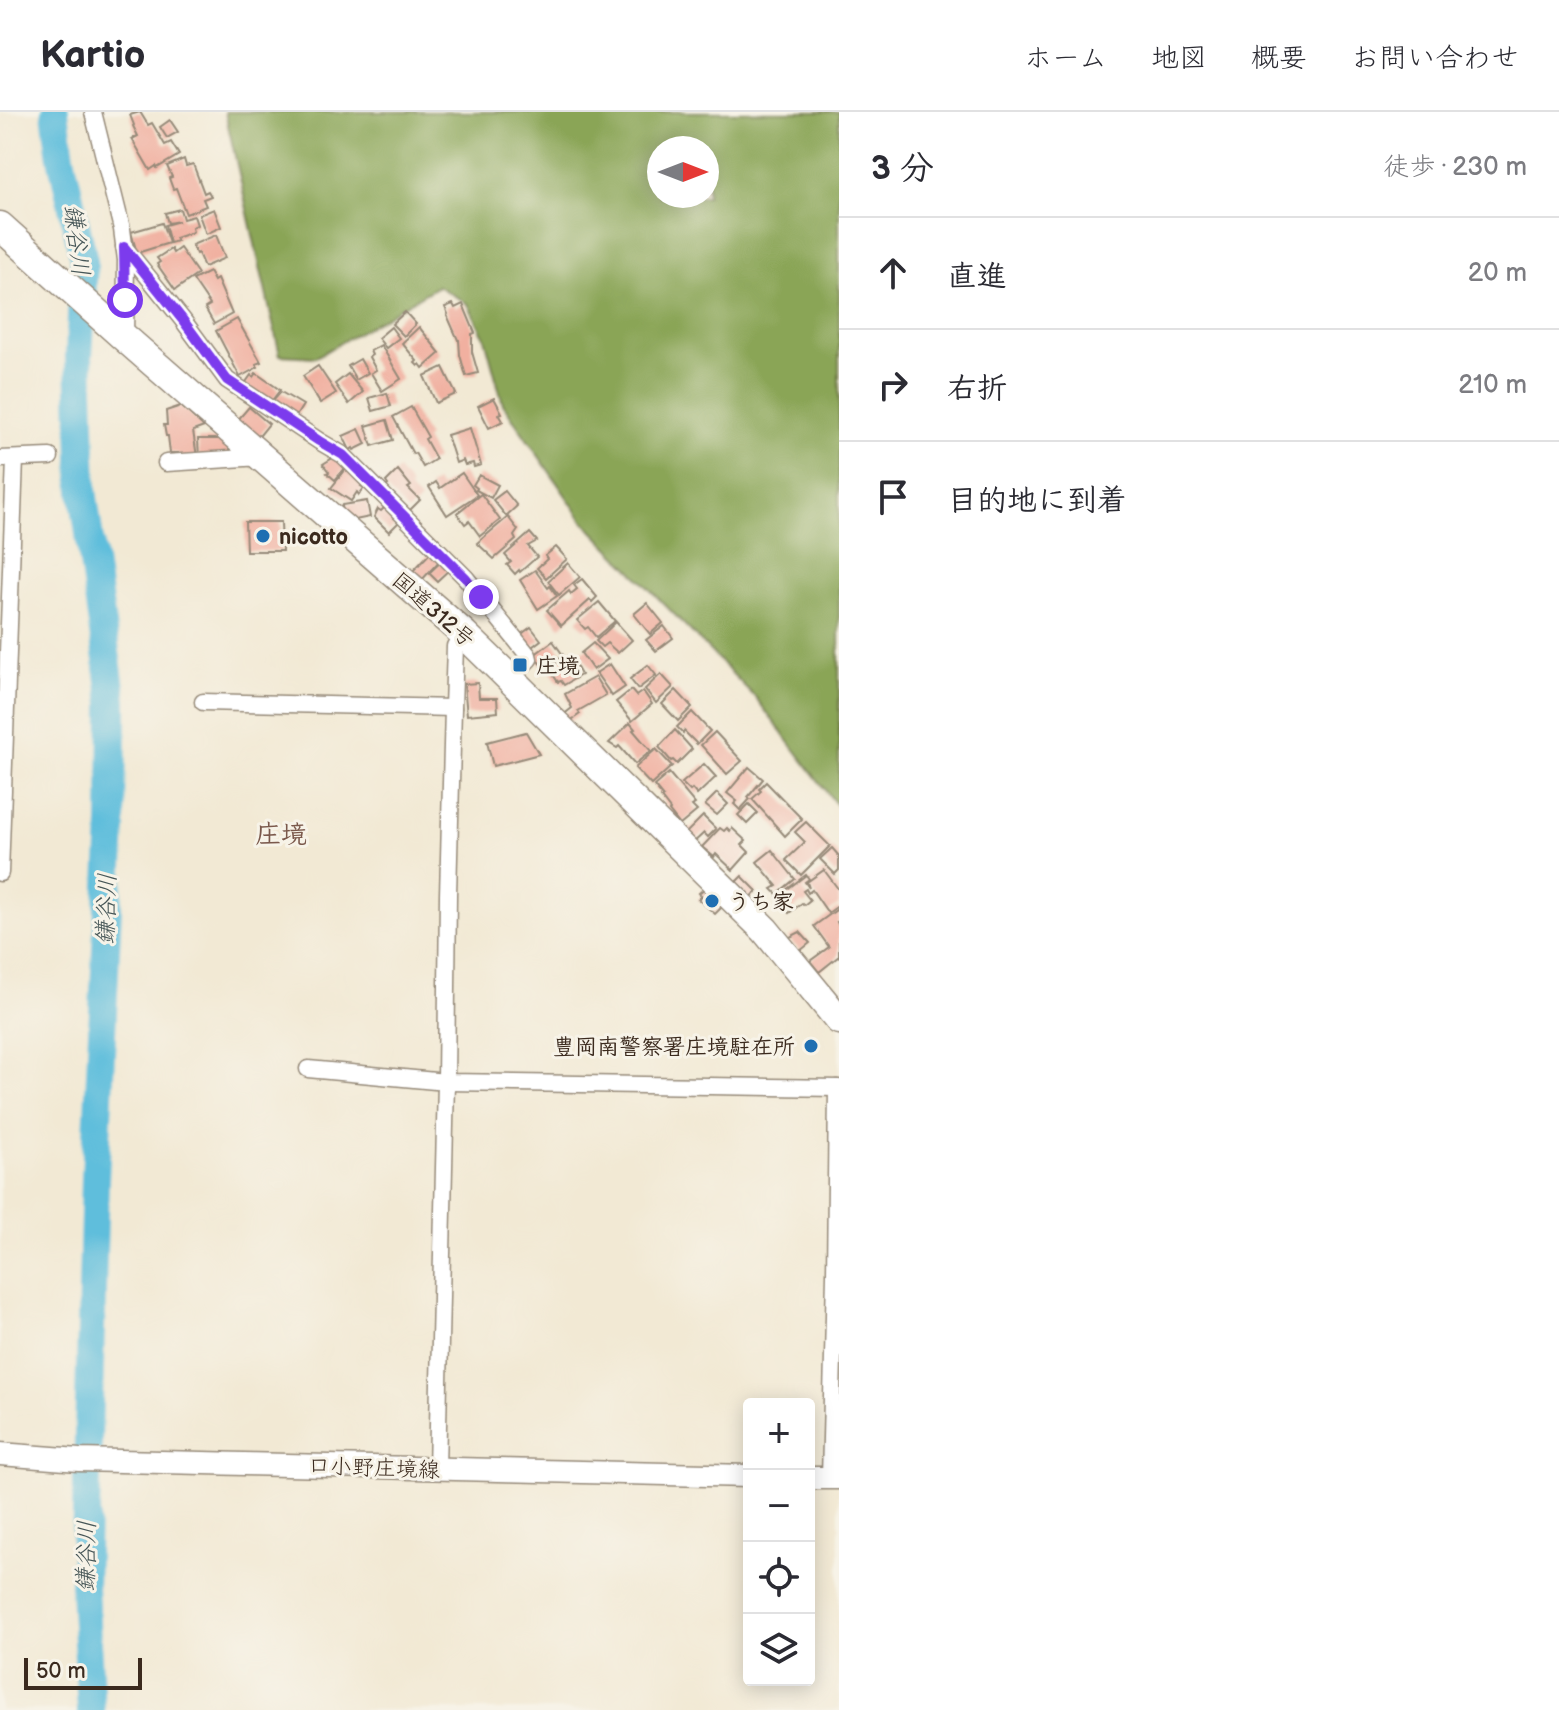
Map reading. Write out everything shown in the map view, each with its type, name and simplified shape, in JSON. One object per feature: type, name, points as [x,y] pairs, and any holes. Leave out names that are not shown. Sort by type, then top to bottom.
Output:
[{"type":"highway","name":"国道312号","points":[[0,226],[464,634],[765,930],[837,1016]]},
{"type":"main road","name":"口小野庄境線","points":[[0,1454],[79,1460],[743,1476]]},
{"type":"street","points":[[93,112],[122,229],[126,260],[121,334]]},
{"type":"street","points":[[124,247],[227,380],[343,455],[466,578],[528,655],[529,659],[510,678]]},
{"type":"street","points":[[0,873],[7,459],[50,457]]},
{"type":"street","points":[[166,463],[261,457]]},
{"type":"street","points":[[437,1469],[455,646],[464,634]]},
{"type":"street","points":[[203,702],[453,708]]},
{"type":"street","points":[[308,1069],[446,1082],[838,1088],[835,1275],[826,1478]]},
{"type":"green space","points":[[225,112],[839,112],[839,808],[755,697],[584,522],[503,404],[485,338],[468,304],[438,286],[316,357],[280,355]]},
{"type":"building","points":[[140,112],[148,125],[152,123],[165,145],[171,142],[179,155],[150,170],[132,139],[138,136],[130,115]]},
{"type":"building","points":[[170,120],[178,132],[167,138],[160,127]]},
{"type":"building","points":[[184,159],[186,166],[193,164],[204,193],[208,191],[211,196],[203,199],[206,206],[186,214],[176,188],[173,189],[167,166]]},
{"type":"building","points":[[180,209],[183,219],[194,216],[197,225],[192,227],[193,232],[170,243],[165,225],[179,221],[168,223],[165,213]]},
{"type":"building","points":[[214,209],[221,227],[206,234],[199,215]]},
{"type":"building","points":[[162,223],[169,243],[137,253],[131,232]]},
{"type":"building","points":[[216,235],[225,258],[204,267],[192,245]]},
{"type":"building","points":[[180,248],[198,274],[175,290],[157,264],[160,262],[157,258],[171,249],[173,253]]},
{"type":"building","points":[[209,272],[214,281],[217,279],[232,314],[214,324],[205,308],[210,305],[193,280]]},
{"type":"building","points":[[453,304],[455,308],[463,304],[475,333],[472,334],[472,352],[478,373],[466,376],[459,340],[445,307]]},
{"type":"building","points":[[405,312],[416,324],[404,336],[392,324]]},
{"type":"building","points":[[237,319],[261,362],[240,377],[216,331]]},
{"type":"building","points":[[391,327],[399,338],[386,348],[378,338]]},
{"type":"building","points":[[419,327],[440,353],[423,368],[415,363],[417,361],[402,343]]},
{"type":"building","points":[[381,345],[401,379],[382,391],[371,373],[376,370],[369,357],[372,355],[370,351]]},
{"type":"building","points":[[360,359],[368,373],[356,380],[348,366]]},
{"type":"building","points":[[318,366],[336,393],[320,403],[303,376]]},
{"type":"building","points":[[443,367],[456,394],[436,403],[424,376]]},
{"type":"building","points":[[256,373],[280,390],[270,403],[244,385]]},
{"type":"building","points":[[348,374],[363,392],[349,404],[335,384]]},
{"type":"building","points":[[281,392],[303,405],[296,416],[273,401]]},
{"type":"building","points":[[387,393],[391,406],[373,411],[369,398]]},
{"type":"building","points":[[494,398],[503,421],[489,428],[478,406]]},
{"type":"building","points":[[181,406],[204,427],[193,431],[197,457],[178,459],[178,453],[170,453],[164,425],[167,425],[166,411]]},
{"type":"building","points":[[249,407],[269,424],[256,440],[236,422]]},
{"type":"building","points":[[411,407],[436,459],[423,467],[393,417]]},
{"type":"building","points":[[387,420],[393,440],[372,446],[366,426]]},
{"type":"building","points":[[470,428],[481,465],[474,467],[473,463],[465,465],[463,460],[456,463],[447,435]]},
{"type":"building","points":[[359,429],[366,444],[350,450],[343,436]]},
{"type":"building","points":[[198,439],[220,439],[229,446],[229,458],[199,458]]},
{"type":"building","points":[[336,456],[347,466],[335,480],[323,464]]},
{"type":"building","points":[[347,468],[365,482],[359,495],[357,492],[351,501],[331,488]]},
{"type":"building","points":[[398,470],[411,486],[408,488],[420,500],[408,512],[385,488],[388,485],[386,482]]},
{"type":"building","points":[[462,473],[477,495],[447,515],[429,487],[436,482],[440,488]]},
{"type":"building","points":[[479,475],[498,485],[491,498],[473,485]]},
{"type":"building","points":[[505,491],[517,506],[506,516],[493,500]]},
{"type":"building","points":[[481,494],[500,520],[480,536],[469,521],[465,524],[457,513]]},
{"type":"building","points":[[367,501],[370,517],[350,521],[343,517],[342,505]]},
{"type":"building","points":[[386,506],[399,522],[389,532],[374,517],[378,509],[381,511]]},
{"type":"building","points":[[508,517],[518,530],[514,536],[516,540],[494,559],[477,543]]},
{"type":"building","name":"nicotto","points":[[245,522],[281,522],[282,551],[246,551]]},
{"type":"building","points":[[530,533],[537,541],[528,546],[537,557],[515,574],[507,565],[511,562],[505,555]]},
{"type":"building","points":[[556,547],[567,559],[546,578],[537,568]]},
{"type":"building","points":[[433,550],[442,558],[420,582],[411,573]]},
{"type":"building","points":[[443,560],[451,568],[437,581],[429,573]]},
{"type":"building","points":[[568,563],[580,577],[559,595],[548,581]]},
{"type":"building","points":[[535,570],[557,596],[538,609],[520,580]]},
{"type":"building","points":[[582,579],[597,597],[561,626],[547,610],[569,591],[571,594],[577,589],[574,585]]},
{"type":"building","points":[[599,602],[615,621],[596,637],[577,620]]},
{"type":"building","points":[[647,603],[663,623],[650,634],[634,614]]},
{"type":"building","points":[[616,622],[632,640],[618,653],[607,643],[602,647],[596,641]]},
{"type":"building","points":[[664,626],[673,638],[656,651],[646,640]]},
{"type":"building","points":[[531,627],[541,640],[529,649],[519,636]]},
{"type":"building","points":[[553,641],[563,655],[544,669],[534,655]]},
{"type":"building","points":[[593,643],[608,659],[593,670],[581,653]]},
{"type":"building","points":[[570,655],[581,675],[564,685],[550,670]]},
{"type":"building","points":[[610,664],[625,687],[612,696],[596,673]]},
{"type":"building","points":[[648,665],[656,675],[638,689],[630,679]]},
{"type":"building","points":[[661,674],[673,687],[656,703],[645,689]]},
{"type":"building","points":[[595,677],[606,695],[578,711],[580,714],[570,721],[562,716],[572,708],[565,694]]},
{"type":"building","points":[[478,683],[479,698],[497,698],[498,712],[467,715],[464,684]]},
{"type":"building","points":[[631,690],[636,696],[643,691],[652,704],[632,721],[616,702]]},
{"type":"building","points":[[676,690],[692,707],[678,721],[662,704]]},
{"type":"building","points":[[692,712],[710,731],[697,744],[677,727]]},
{"type":"building","points":[[630,723],[651,751],[635,764],[619,746],[617,748],[609,743]]},
{"type":"building","points":[[675,730],[692,749],[677,764],[659,747]]},
{"type":"building","points":[[526,732],[539,754],[493,766],[487,742]]},
{"type":"building","points":[[715,732],[742,761],[727,774],[701,745]]},
{"type":"building","points":[[656,749],[672,766],[651,785],[635,768]]},
{"type":"building","points":[[704,764],[716,777],[697,795],[682,783]]},
{"type":"building","points":[[749,767],[763,779],[740,810],[734,804],[737,801],[727,793]]},
{"type":"building","points":[[669,773],[695,804],[692,806],[697,811],[680,825],[654,786]]},
{"type":"building","points":[[766,782],[802,819],[785,836],[752,799]]},
{"type":"building","points":[[717,793],[728,804],[717,815],[705,805]]},
{"type":"building","points":[[749,804],[758,813],[747,824],[738,815]]},
{"type":"building","points":[[703,816],[716,829],[708,837],[704,833],[692,844],[684,835]]},
{"type":"building","points":[[806,822],[830,846],[801,875],[786,860],[805,842],[795,832]]},
{"type":"building","points":[[720,828],[730,831],[732,828],[746,841],[742,845],[749,852],[733,870],[716,854],[714,857],[702,847]]},
{"type":"building","points":[[832,848],[839,856],[839,870],[835,874],[820,859]]},
{"type":"building","points":[[772,850],[795,879],[777,894],[772,889],[777,886],[757,862]]},
{"type":"building","points":[[824,870],[839,890],[839,905],[828,913],[812,890],[808,893],[806,889],[803,891],[810,900],[789,913],[777,897],[806,875],[809,879],[805,882],[809,888],[807,882]]},
{"type":"building","points":[[742,876],[757,891],[750,899],[734,884]]},
{"type":"building","name":"うち家","points":[[707,886],[725,904],[715,914],[698,899],[702,896],[699,893]]},
{"type":"building","points":[[839,908],[839,956],[819,972],[810,961],[829,947],[814,926]]},
{"type":"building","points":[[800,932],[810,943],[800,951],[788,938]]},
{"type":"waterway","name":"鎌谷川","points":[[55,112],[61,157],[84,261],[79,356],[83,491],[113,702],[112,824],[95,1179],[84,1588],[91,1710]]},
{"type":"place","name":"nicotto","points":[[263,536]]},
{"type":"place","name":"庄境","points":[[520,665]]},
{"type":"place","name":"うち家","points":[[712,901]]},
{"type":"place","name":"豊岡南警察署庄境駐在所","points":[[811,1046]]},
{"type":"district","name":"庄境","points":[[281,834]]},
{"type":"route","points":[[125,300],[124,247],[227,380],[343,455],[466,578],[481,597]]}]
